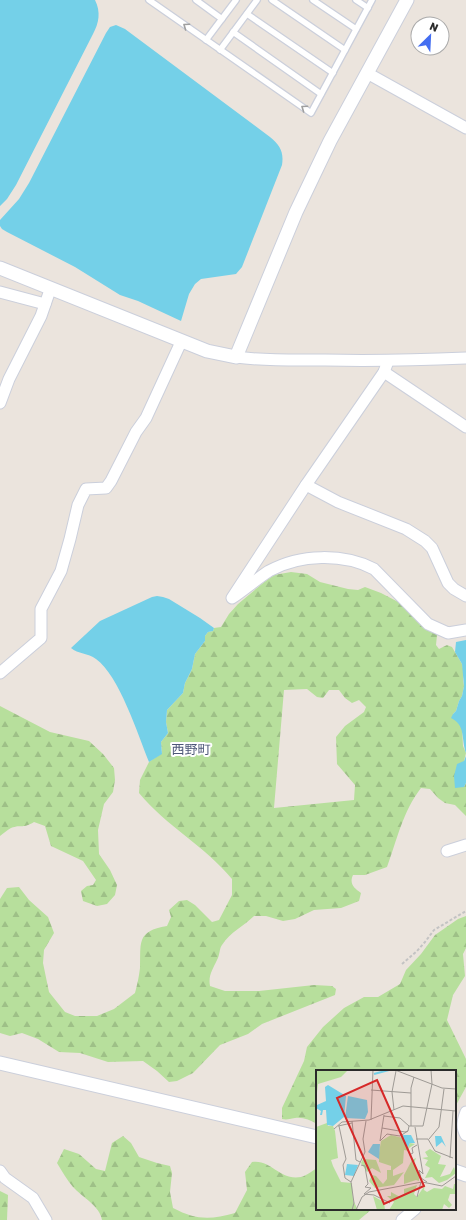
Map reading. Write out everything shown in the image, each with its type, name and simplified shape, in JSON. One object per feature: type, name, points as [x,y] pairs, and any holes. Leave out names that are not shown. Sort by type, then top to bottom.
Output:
[{"type":"street","points":[[236,357],[296,212],[330,141],[407,0]]},
{"type":"street","points":[[367,73],[466,128]]},
{"type":"street","points":[[0,268],[50,290],[206,352],[256,360],[388,361],[466,358]]},
{"type":"street","points":[[0,403],[9,379],[41,316],[50,290]]},
{"type":"street","points":[[0,292],[45,304]]},
{"type":"street","points":[[0,673],[41,638],[41,609],[61,571],[78,505],[86,489],[106,488],[111,481],[136,432],[146,418],[181,342]]},
{"type":"street","points":[[388,361],[384,372],[306,484],[232,598],[269,571],[282,566],[314,558],[348,560],[362,563],[374,569],[428,624],[448,633],[466,630]]},
{"type":"street","points":[[384,372],[466,427]]},
{"type":"street","points":[[306,484],[338,502],[406,530],[425,541],[432,548],[448,583],[454,589],[466,596]]},
{"type":"street","points":[[447,851],[466,845]]},
{"type":"street","points":[[0,1062],[316,1137]]},
{"type":"street","points":[[466,1112],[463,1122],[463,1129],[466,1135]]},
{"type":"street","points":[[0,1171],[5,1178],[33,1198],[46,1220]]},
{"type":"street","points":[[456,1171],[466,1174]]},
{"type":"street","points":[[402,1220],[414,1210]]},
{"type":"lane","points":[[149,0],[311,113],[372,0]]},
{"type":"lane","points":[[196,0],[222,19]]},
{"type":"lane","points":[[206,40],[236,0]]},
{"type":"lane","points":[[220,50],[257,0]]},
{"type":"lane","points":[[272,0],[345,50]]},
{"type":"lane","points":[[313,0],[356,29]]},
{"type":"lane","points":[[356,0],[368,8]]},
{"type":"lane","points":[[247,14],[332,73]]},
{"type":"lane","points":[[233,32],[321,94]]},
{"type":"path","points":[[402,964],[417,951],[434,930],[466,911]]},
{"type":"green space","points":[[291,572],[307,574],[320,582],[348,589],[358,590],[365,587],[381,593],[406,606],[437,635],[436,645],[439,649],[447,645],[452,647],[462,664],[464,673],[462,696],[456,711],[453,714],[462,727],[463,746],[466,753],[464,761],[464,787],[466,783],[466,816],[455,805],[445,803],[438,798],[430,789],[421,788],[405,816],[387,867],[365,875],[353,875],[353,886],[361,893],[359,901],[341,908],[314,910],[295,919],[283,921],[266,916],[254,916],[229,936],[220,948],[218,958],[212,969],[210,975],[210,986],[225,991],[259,991],[314,985],[332,986],[336,989],[335,995],[262,1024],[248,1034],[220,1045],[193,1073],[177,1081],[169,1082],[143,1061],[108,1062],[80,1053],[59,1052],[38,1039],[22,1033],[10,1036],[0,1033],[0,899],[7,888],[19,887],[29,900],[48,917],[54,933],[44,950],[43,963],[49,992],[65,1012],[75,1016],[97,1016],[114,1009],[135,993],[140,971],[142,940],[150,931],[167,926],[171,917],[169,910],[179,901],[187,900],[195,905],[212,922],[219,920],[232,895],[232,879],[210,856],[161,816],[150,805],[139,793],[140,780],[149,762],[162,753],[161,742],[168,733],[166,722],[167,710],[183,693],[185,683],[192,669],[195,654],[205,641],[205,636],[208,632],[213,631],[214,628],[221,627],[229,614],[238,604],[274,575]],"holes":[[[307,689],[317,697],[323,698],[329,690],[339,690],[345,698],[352,703],[359,700],[366,707],[364,712],[345,726],[336,737],[337,764],[355,785],[354,800],[274,808],[284,690]]]},
{"type":"green space","points":[[0,706],[50,732],[89,741],[103,754],[114,768],[115,780],[113,792],[104,804],[98,830],[99,854],[110,870],[117,885],[115,895],[107,904],[97,906],[83,901],[81,891],[87,886],[93,885],[96,880],[83,861],[51,846],[45,826],[34,822],[25,826],[11,828],[0,836]]},
{"type":"green space","points":[[466,916],[466,948],[463,954],[465,976],[453,995],[447,1020],[466,1059],[466,1087],[456,1105],[456,1070],[316,1070],[316,1124],[301,1118],[282,1119],[282,1108],[304,1061],[307,1047],[323,1027],[344,1008],[364,997],[378,997],[400,984],[406,970],[421,954],[435,935],[458,919]]},
{"type":"green space","points":[[123,1136],[131,1143],[139,1157],[170,1166],[172,1173],[170,1192],[173,1208],[196,1217],[210,1218],[235,1213],[247,1190],[245,1172],[252,1162],[265,1164],[287,1176],[293,1177],[307,1175],[316,1169],[316,1210],[371,1210],[359,1220],[102,1220],[98,1210],[73,1187],[57,1163],[64,1149],[79,1154],[96,1169],[105,1171],[112,1143]]},
{"type":"green space","points":[[0,1191],[8,1195],[7,1220],[0,1220]]},
{"type":"water","points":[[0,0],[95,0],[99,13],[95,30],[16,185],[7,199],[0,206]]},
{"type":"water","points":[[116,25],[125,29],[270,137],[279,146],[282,153],[282,165],[242,267],[236,274],[201,279],[195,284],[189,294],[181,321],[138,301],[120,295],[75,267],[7,232],[0,226],[0,220],[19,199],[29,183],[106,33],[110,27]]},
{"type":"water","points":[[157,596],[169,599],[214,628],[213,631],[208,632],[205,636],[205,641],[195,654],[192,669],[185,683],[183,693],[167,710],[166,722],[168,733],[161,742],[162,754],[149,762],[127,706],[112,678],[96,659],[71,648],[100,621]]},
{"type":"water","points":[[466,640],[466,753],[461,728],[456,721],[451,718],[456,711],[464,686],[462,664],[455,652],[456,642]]},
{"type":"water","points":[[466,756],[466,783],[464,787],[455,788],[454,776],[457,764],[464,761]]},
{"type":"district","name":"西野町","points":[[191,749]]}]
